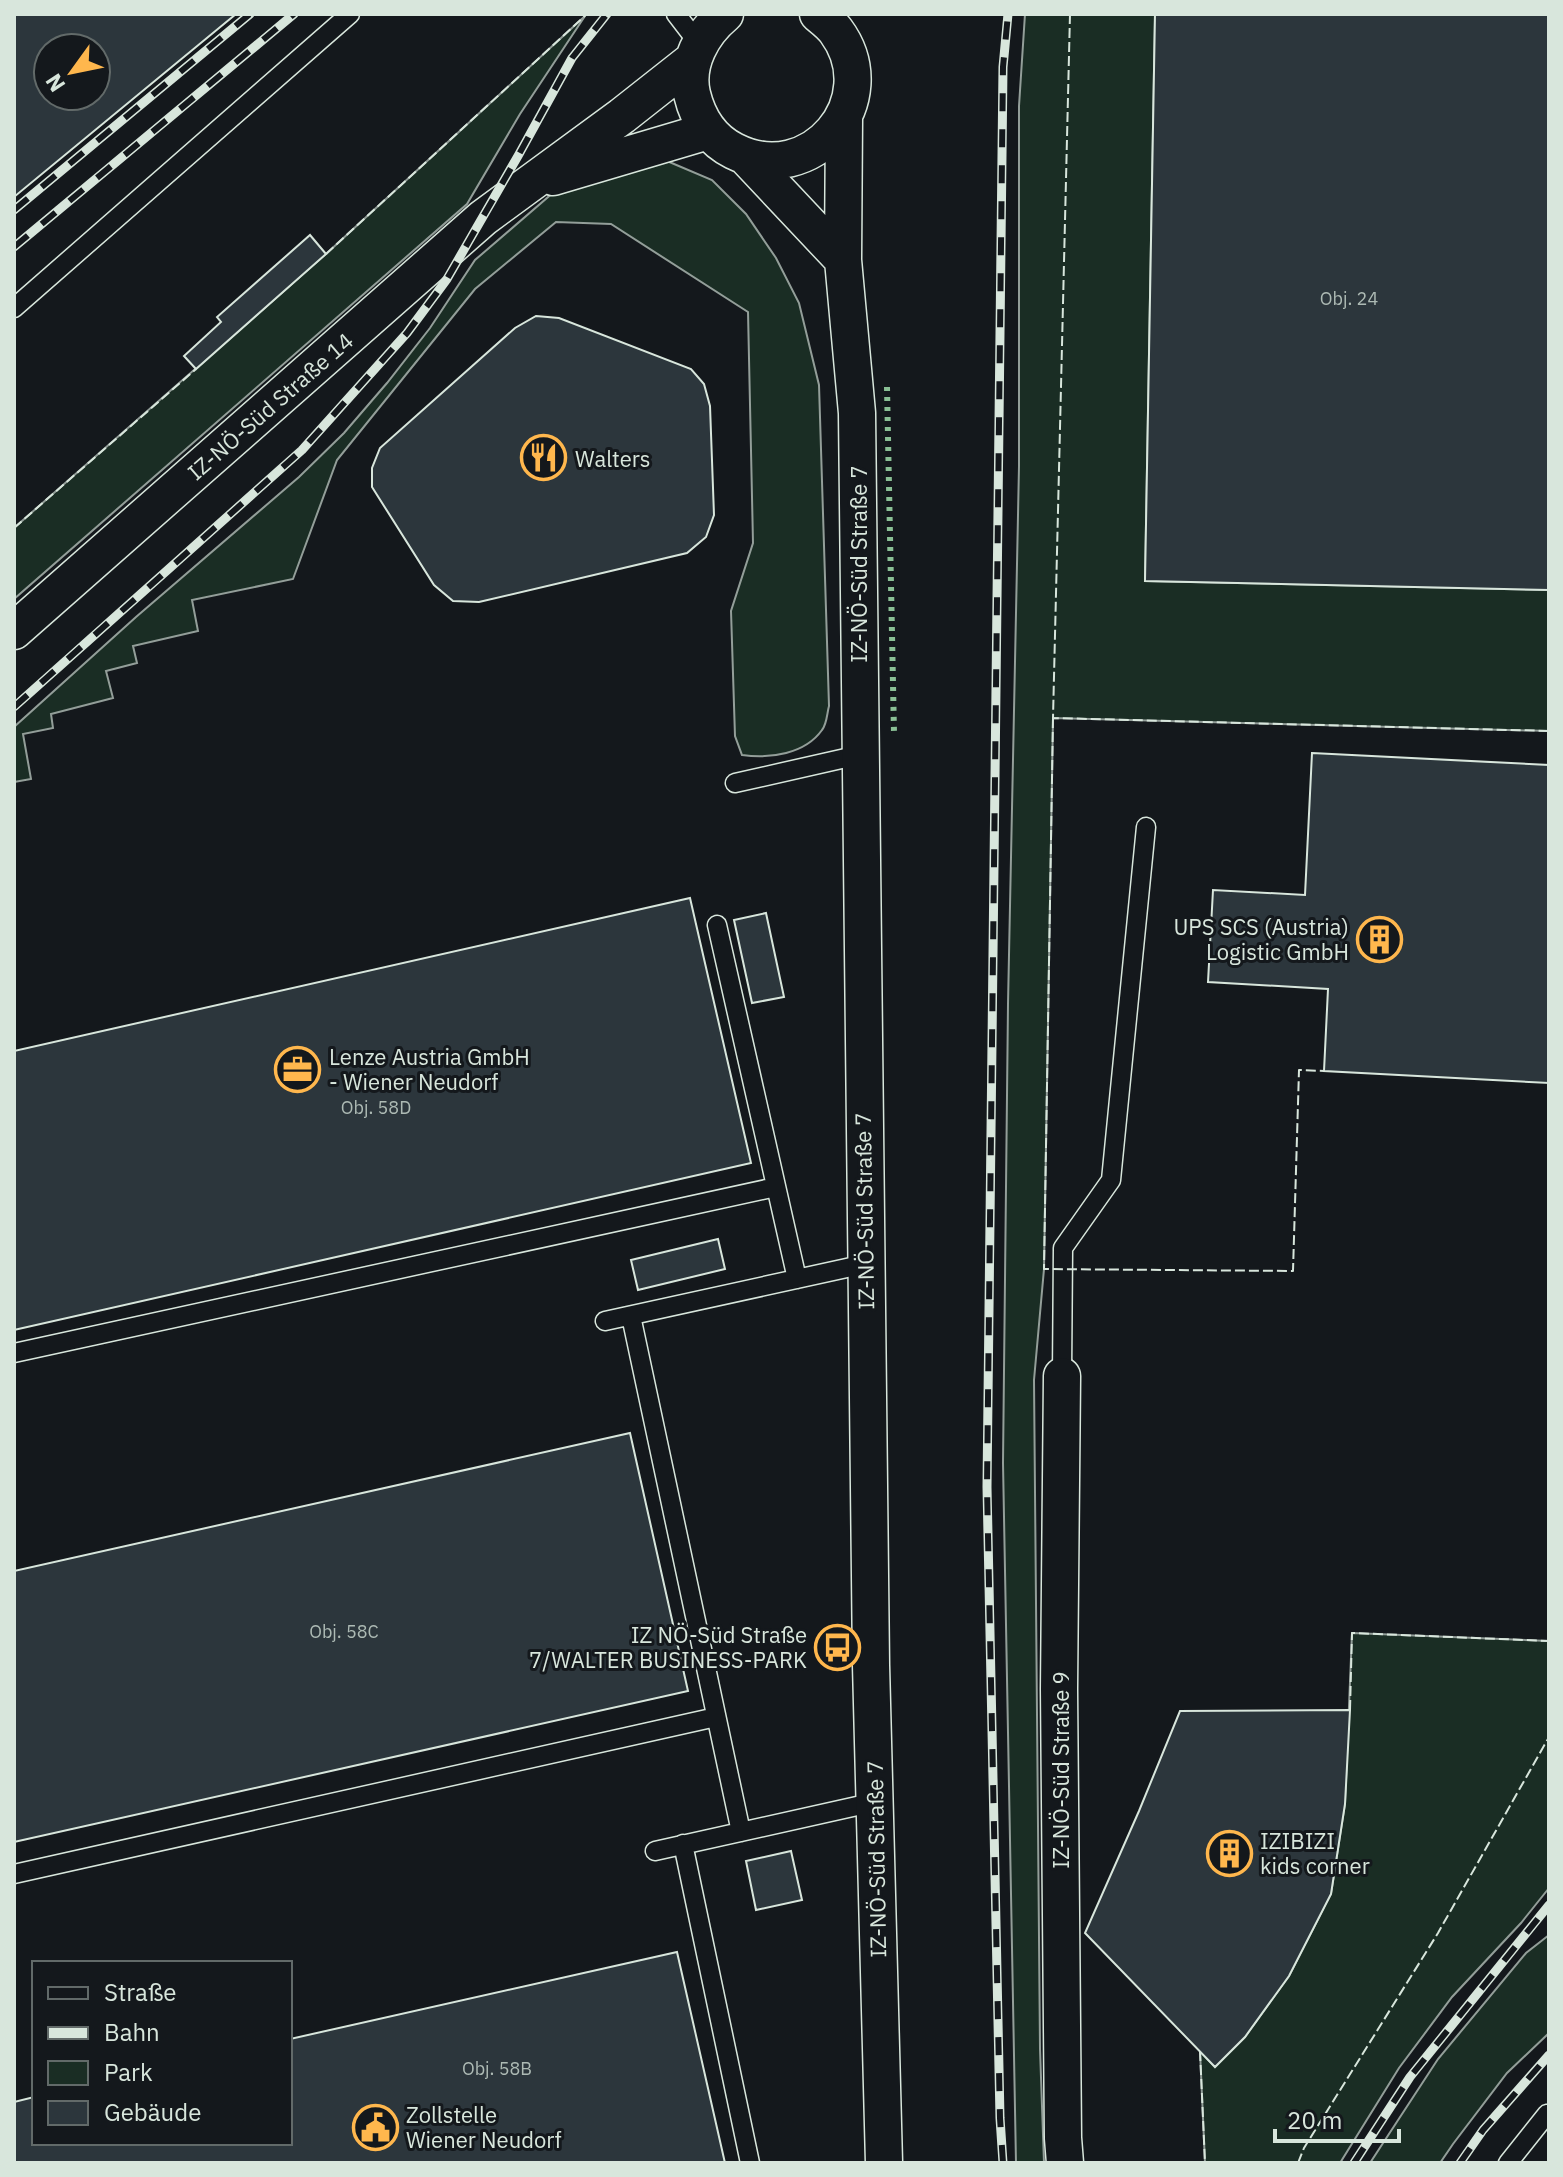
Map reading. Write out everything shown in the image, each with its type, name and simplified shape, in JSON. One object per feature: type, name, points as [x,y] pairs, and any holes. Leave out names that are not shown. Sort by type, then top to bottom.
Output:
[{"type":"street","name":"IZ-NÖ-Süd Straße 14","points":[[14,631],[471,228],[622,116],[696,52],[712,24],[725,14]]},
{"type":"street","points":[[818,14],[835,29],[846,49]]},
{"type":"street","points":[[846,49],[852,14]]},
{"type":"street","name":"IZ-NÖ-Süd Straße 7","points":[[846,49],[852,83],[844,117],[843,260],[857,413],[870,1634],[884,2163]]},
{"type":"street","points":[[696,52],[691,89],[696,111],[708,131],[725,147],[746,157],[768,162],[791,159],[813,150],[831,136],[844,117]]},
{"type":"street","name":"IZ-NÖ-Süd Straße 14","points":[[529,185],[708,131]]},
{"type":"street","points":[[746,157],[843,260]]},
{"type":"street","name":"IZ-NÖ-Süd Straße 9","points":[[1062,1376],[1059,1689],[1065,2163]]},
{"type":"lane","points":[[14,308],[350,14]]},
{"type":"lane","points":[[676,14],[696,52]]},
{"type":"lane","points":[[735,783],[859,755]]},
{"type":"lane","points":[[1062,1376],[1063,1248],[1111,1180],[1146,827]]},
{"type":"lane","points":[[717,925],[797,1279]]},
{"type":"lane","points":[[14,1353],[776,1187]]},
{"type":"lane","points":[[605,1321],[865,1264]]},
{"type":"lane","points":[[631,1316],[741,1832]]},
{"type":"lane","points":[[14,1874],[716,1717]]},
{"type":"lane","points":[[655,1851],[875,1802]]},
{"type":"lane","points":[[683,1844],[750,2163]]},
{"type":"lane","points":[[1508,2163],[1547,2114]]},
{"type":"green space","points":[[1025,14],[1155,14],[1145,581],[1549,590],[1549,731],[1053,718],[1044,1269],[1034,1380],[1040,2049],[1044,2163],[1016,2163],[1003,1463],[1019,466],[1019,106]]},
{"type":"green space","points":[[585,16],[520,114],[467,204],[14,599],[14,528],[326,254]]},
{"type":"green space","points":[[667,161],[712,180],[746,214],[776,258],[799,303],[819,385],[829,706],[825,725],[815,738],[797,750],[753,756],[742,755],[735,736],[731,611],[753,543],[748,312],[611,224],[556,222],[475,289],[337,460],[293,579],[192,600],[198,631],[133,646],[137,663],[106,671],[113,698],[51,714],[53,728],[23,734],[31,779],[14,782],[14,727],[299,477],[344,433],[430,328],[475,260],[569,179]]},
{"type":"green space","points":[[1352,1633],[1549,1641],[1549,1888],[1452,1997],[1399,2068],[1340,2163],[1205,2163],[1200,2051],[1215,2067],[1245,2037],[1289,1976],[1331,1894],[1345,1804]]},
{"type":"green space","points":[[1549,1935],[1549,2033],[1507,2073],[1440,2163],[1370,2163],[1438,2059],[1526,1953]]},
{"type":"building","points":[[14,14],[236,14],[14,197]]},
{"type":"building","points":[[1155,14],[1549,14],[1549,590],[1145,581]]},
{"type":"building","points":[[310,235],[326,254],[196,369],[184,356],[221,322],[217,317]]},
{"type":"building","name":"Walters","points":[[536,316],[559,318],[691,369],[704,384],[710,406],[714,515],[706,537],[687,553],[479,602],[453,601],[434,585],[372,487],[372,468],[380,448],[515,328]]},
{"type":"building","name":"UPS SCS (Austria) Logistic GmbH","points":[[1312,753],[1549,765],[1549,1083],[1324,1071],[1328,989],[1208,982],[1213,890],[1305,895]]},
{"type":"building","points":[[690,898],[751,1163],[14,1330],[14,1051]]},
{"type":"building","points":[[766,913],[784,997],[752,1003],[734,920]]},
{"type":"building","points":[[718,1239],[725,1269],[638,1290],[631,1260]]},
{"type":"building","points":[[630,1433],[688,1691],[14,1842],[14,1571]]},
{"type":"building","name":"IZIBIZI kids corner","points":[[1350,1710],[1345,1804],[1331,1894],[1289,1976],[1245,2037],[1215,2067],[1085,1933],[1180,1711]]},
{"type":"building","points":[[791,1851],[802,1900],[756,1910],[746,1861]]},
{"type":"building","points":[[677,1952],[725,2163],[14,2163],[14,2102],[32,2098],[32,2145],[292,2145],[292,2039]]},
{"type":"railway","points":[[14,210],[250,14]]},
{"type":"railway","points":[[14,247],[294,14]]},
{"type":"railway","points":[[14,707],[302,450],[407,333],[447,279],[572,58],[607,14]]},
{"type":"railway","points":[[1003,2163],[987,1487],[1003,67],[1008,14]]},
{"type":"railway","points":[[1354,2163],[1410,2077],[1549,1905]]},
{"type":"railway","points":[[1460,2163],[1483,2130],[1549,2055]]},
{"type":"hedge","points":[[887,387],[894,733]]},
{"type":"fence","points":[[326,254],[587,14]]},
{"type":"fence","points":[[1070,14],[1053,718],[1549,731]]},
{"type":"fence","points":[[14,528],[196,369]]},
{"type":"fence","points":[[1053,718],[1044,1269],[1293,1271],[1299,1070],[1324,1071]]},
{"type":"fence","points":[[1350,1710],[1352,1633],[1549,1641]]},
{"type":"fence","points":[[1298,2163],[1304,2148],[1438,1933],[1549,1737]]},
{"type":"fence","points":[[1200,2051],[1205,2163]]},
{"type":"place","name":"Walters","points":[[544,458]]},
{"type":"place","name":"UPS SCS (Austria) Logistic GmbH","points":[[1380,939]]},
{"type":"place","name":"Lenze Austria GmbH - Wiener Neudorf","points":[[298,1069]]},
{"type":"place","name":"IZ NÖ-Süd Straße 7/WALTER BUSINESS-PARK","points":[[838,1647]]},
{"type":"place","name":"IZIBIZI kids corner","points":[[1229,1853]]},
{"type":"place","name":"Zollstelle Wiener Neudorf","points":[[375,2127]]}]
